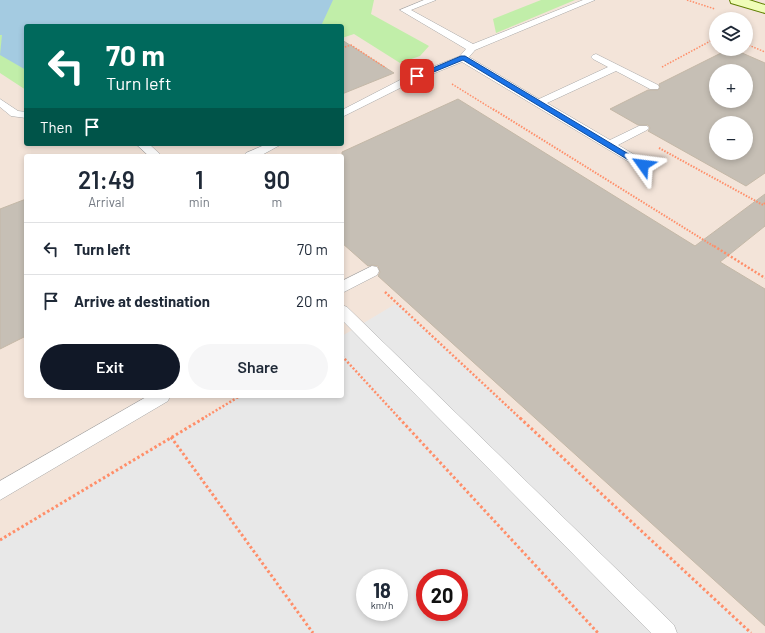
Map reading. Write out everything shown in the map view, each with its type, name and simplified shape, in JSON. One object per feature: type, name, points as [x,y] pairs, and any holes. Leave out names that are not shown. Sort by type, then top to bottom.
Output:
[{"type":"main road","points":[[736,0],[765,9]]},
{"type":"lane","points":[[432,0],[404,10],[472,48]]},
{"type":"lane","points":[[344,113],[406,81],[463,58],[472,48],[591,0]]},
{"type":"lane","points":[[596,57],[654,87]]},
{"type":"lane","points":[[463,58],[643,165]]},
{"type":"lane","points":[[540,103],[616,68]]},
{"type":"lane","points":[[0,102],[15,114],[24,115]]},
{"type":"lane","points":[[610,145],[638,131]]},
{"type":"lane","points":[[144,146],[154,154]]},
{"type":"lane","points":[[254,154],[272,146]]},
{"type":"lane","points":[[344,287],[369,272]]},
{"type":"lane","points":[[344,313],[666,633]]},
{"type":"lane","points":[[0,491],[159,398]]},
{"type":"path","points":[[638,79],[709,42]]},
{"type":"path","points":[[344,47],[351,45],[387,69]]},
{"type":"path","points":[[753,47],[765,52]]},
{"type":"path","points":[[481,68],[450,82],[765,278]]},
{"type":"path","points":[[638,131],[763,204],[765,203]]},
{"type":"path","points":[[369,272],[751,633]]},
{"type":"path","points":[[344,358],[598,633]]},
{"type":"path","points":[[0,540],[237,398]]},
{"type":"path","points":[[171,437],[313,633]]},
{"type":"shaded area","points":[[0,0],[765,0],[765,633],[0,633]]},
{"type":"shaded area","points":[[397,303],[751,633],[0,633],[0,540],[237,398],[344,398],[344,335]]},
{"type":"green space","points":[[0,0],[374,0],[371,14],[429,46],[420,56],[400,63],[354,34],[344,37],[344,24],[24,24],[24,89],[0,73]]},
{"type":"green space","points":[[541,0],[575,0],[496,33],[493,19]]},
{"type":"water","points":[[0,0],[333,0],[322,24],[24,24],[24,69],[0,55],[2,35],[0,35]]},
{"type":"building","points":[[344,41],[394,73],[344,93]]},
{"type":"building","points":[[715,56],[749,56],[765,63],[765,173],[746,186],[648,131],[650,128],[648,125],[638,125],[610,109],[648,90],[658,90],[660,88],[659,84]]},
{"type":"building","points":[[458,99],[695,246],[765,194],[765,226],[720,262],[765,289],[765,626],[378,276],[380,272],[378,266],[368,266],[344,245],[344,154],[342,154],[342,152]]},
{"type":"building","points":[[24,200],[24,337],[0,349],[0,209]]},
{"type":"route","points":[[417,76],[463,58],[643,165]]}]
